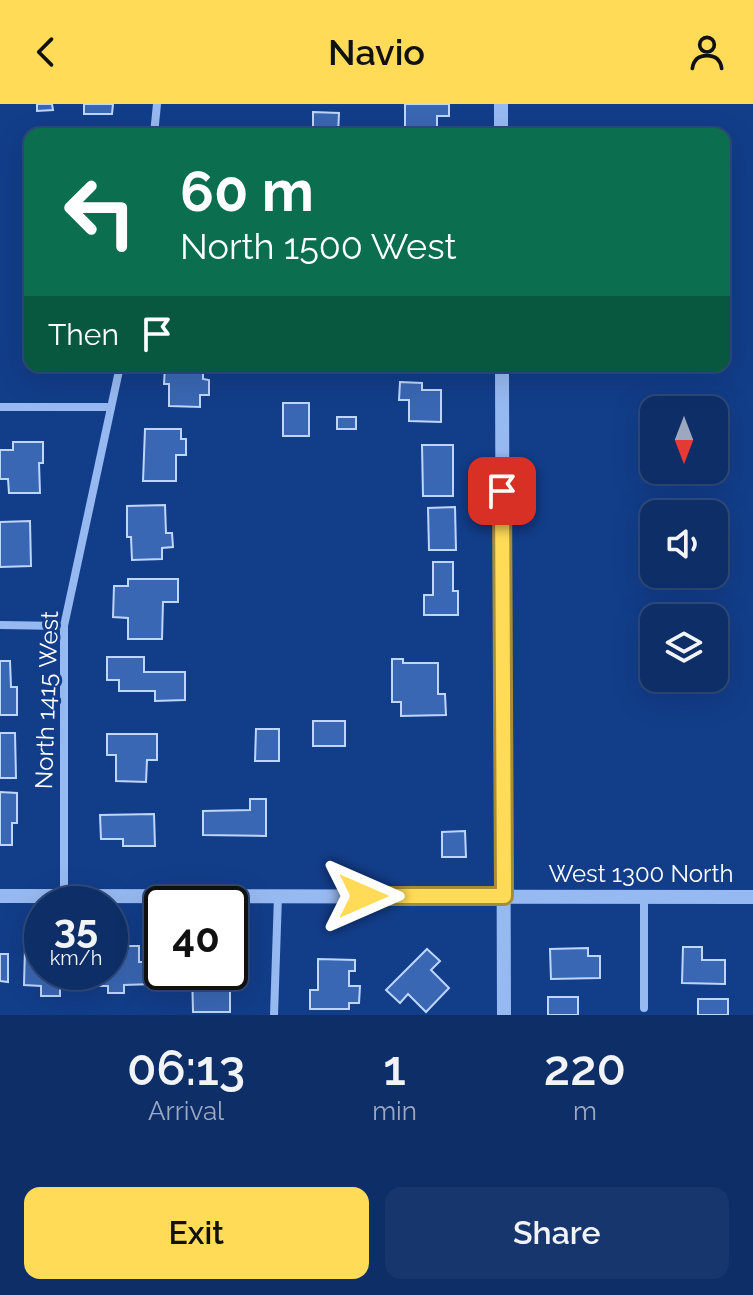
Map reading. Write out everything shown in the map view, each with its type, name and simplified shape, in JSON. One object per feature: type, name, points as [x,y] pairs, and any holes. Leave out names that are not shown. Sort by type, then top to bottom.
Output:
[{"type":"street","points":[[155,128],[157,104]]},
{"type":"street","points":[[501,104],[501,128]]},
{"type":"street","name":"North 1415 West","points":[[64,886],[64,626],[119,372]]},
{"type":"street","points":[[502,372],[504,1015]]},
{"type":"street","points":[[0,407],[111,407]]},
{"type":"street","points":[[0,625],[64,626]]},
{"type":"street","name":"West 1300 North","points":[[0,896],[24,896]]},
{"type":"street","name":"West 1300 North","points":[[128,896],[753,897]]},
{"type":"street","points":[[274,1015],[278,896]]},
{"type":"street","points":[[644,897],[644,1008]]},
{"type":"building","points":[[37,104],[52,104],[53,110],[37,111]]},
{"type":"building","points":[[84,104],[113,104],[112,114],[84,114]]},
{"type":"building","points":[[405,104],[449,104],[449,116],[437,116],[437,128],[405,128]]},
{"type":"building","points":[[313,112],[339,113],[338,128],[313,128]]},
{"type":"building","points":[[165,372],[203,372],[203,379],[209,380],[209,395],[200,395],[200,407],[169,406],[169,384],[164,384]]},
{"type":"building","points":[[400,382],[422,383],[422,390],[441,390],[441,422],[409,421],[409,400],[399,400]]},
{"type":"building","points":[[283,403],[309,403],[309,436],[283,436]]},
{"type":"building","points":[[337,417],[356,417],[356,429],[337,429]]},
{"type":"building","points":[[145,429],[181,429],[181,439],[186,439],[186,455],[176,455],[176,481],[143,481]]},
{"type":"building","points":[[13,442],[43,442],[43,463],[39,463],[40,493],[9,493],[8,479],[0,479],[0,450],[13,450]]},
{"type":"building","points":[[422,445],[453,445],[453,496],[423,496]]},
{"type":"building","points":[[165,505],[166,533],[172,533],[173,547],[162,548],[162,559],[132,560],[131,537],[127,537],[127,506]]},
{"type":"building","points":[[455,507],[456,550],[429,550],[428,508]]},
{"type":"building","points":[[30,521],[31,566],[0,567],[0,522]]},
{"type":"building","points":[[433,562],[453,562],[453,591],[458,591],[458,615],[424,615],[424,595],[433,595]]},
{"type":"building","points":[[128,579],[178,579],[178,602],[163,602],[162,639],[128,639],[128,618],[113,617],[114,586],[128,586]]},
{"type":"building","points":[[107,657],[144,657],[144,672],[185,672],[185,700],[155,701],[155,691],[119,691],[119,680],[107,680]]},
{"type":"building","points":[[392,659],[403,659],[403,663],[438,663],[438,694],[445,694],[446,715],[401,716],[401,702],[392,702]]},
{"type":"building","points":[[0,661],[10,661],[11,687],[17,687],[17,715],[0,715]]},
{"type":"building","points":[[313,721],[345,721],[345,746],[313,746]]},
{"type":"building","points":[[256,729],[279,729],[279,761],[255,761]]},
{"type":"building","points":[[0,733],[15,733],[16,778],[0,778]]},
{"type":"building","points":[[107,734],[157,734],[157,760],[147,760],[146,782],[116,781],[116,755],[107,755]]},
{"type":"building","points":[[0,792],[17,793],[17,823],[12,823],[12,845],[0,845]]},
{"type":"building","points":[[250,799],[266,799],[266,836],[203,835],[203,811],[250,810]]},
{"type":"building","points":[[154,814],[155,846],[123,846],[123,839],[101,839],[100,815]]},
{"type":"building","points":[[465,831],[466,857],[442,857],[442,832]]},
{"type":"building","points":[[128,946],[139,946],[139,962],[144,962],[144,984],[128,985]]},
{"type":"building","points":[[683,947],[702,947],[702,960],[725,960],[725,984],[682,983]]},
{"type":"building","points":[[588,948],[588,956],[600,956],[600,978],[551,979],[550,949]]},
{"type":"building","points":[[427,949],[440,961],[431,970],[449,988],[426,1012],[408,994],[400,1003],[386,990]]},
{"type":"building","points":[[0,954],[8,954],[8,982],[0,981]]},
{"type":"building","points":[[318,959],[355,960],[355,971],[349,971],[349,986],[360,986],[359,1003],[349,1003],[349,1009],[310,1009],[310,990],[318,990]]},
{"type":"building","points":[[41,990],[60,990],[60,996],[41,996]]},
{"type":"building","points":[[108,990],[124,990],[124,993],[108,993]]},
{"type":"building","points":[[192,990],[230,990],[230,1012],[193,1012]]},
{"type":"building","points":[[548,997],[578,997],[578,1015],[548,1015]]},
{"type":"building","points":[[698,999],[728,999],[728,1015],[698,1015]]},
{"type":"route","points":[[363,896],[504,896],[502,491]]}]
